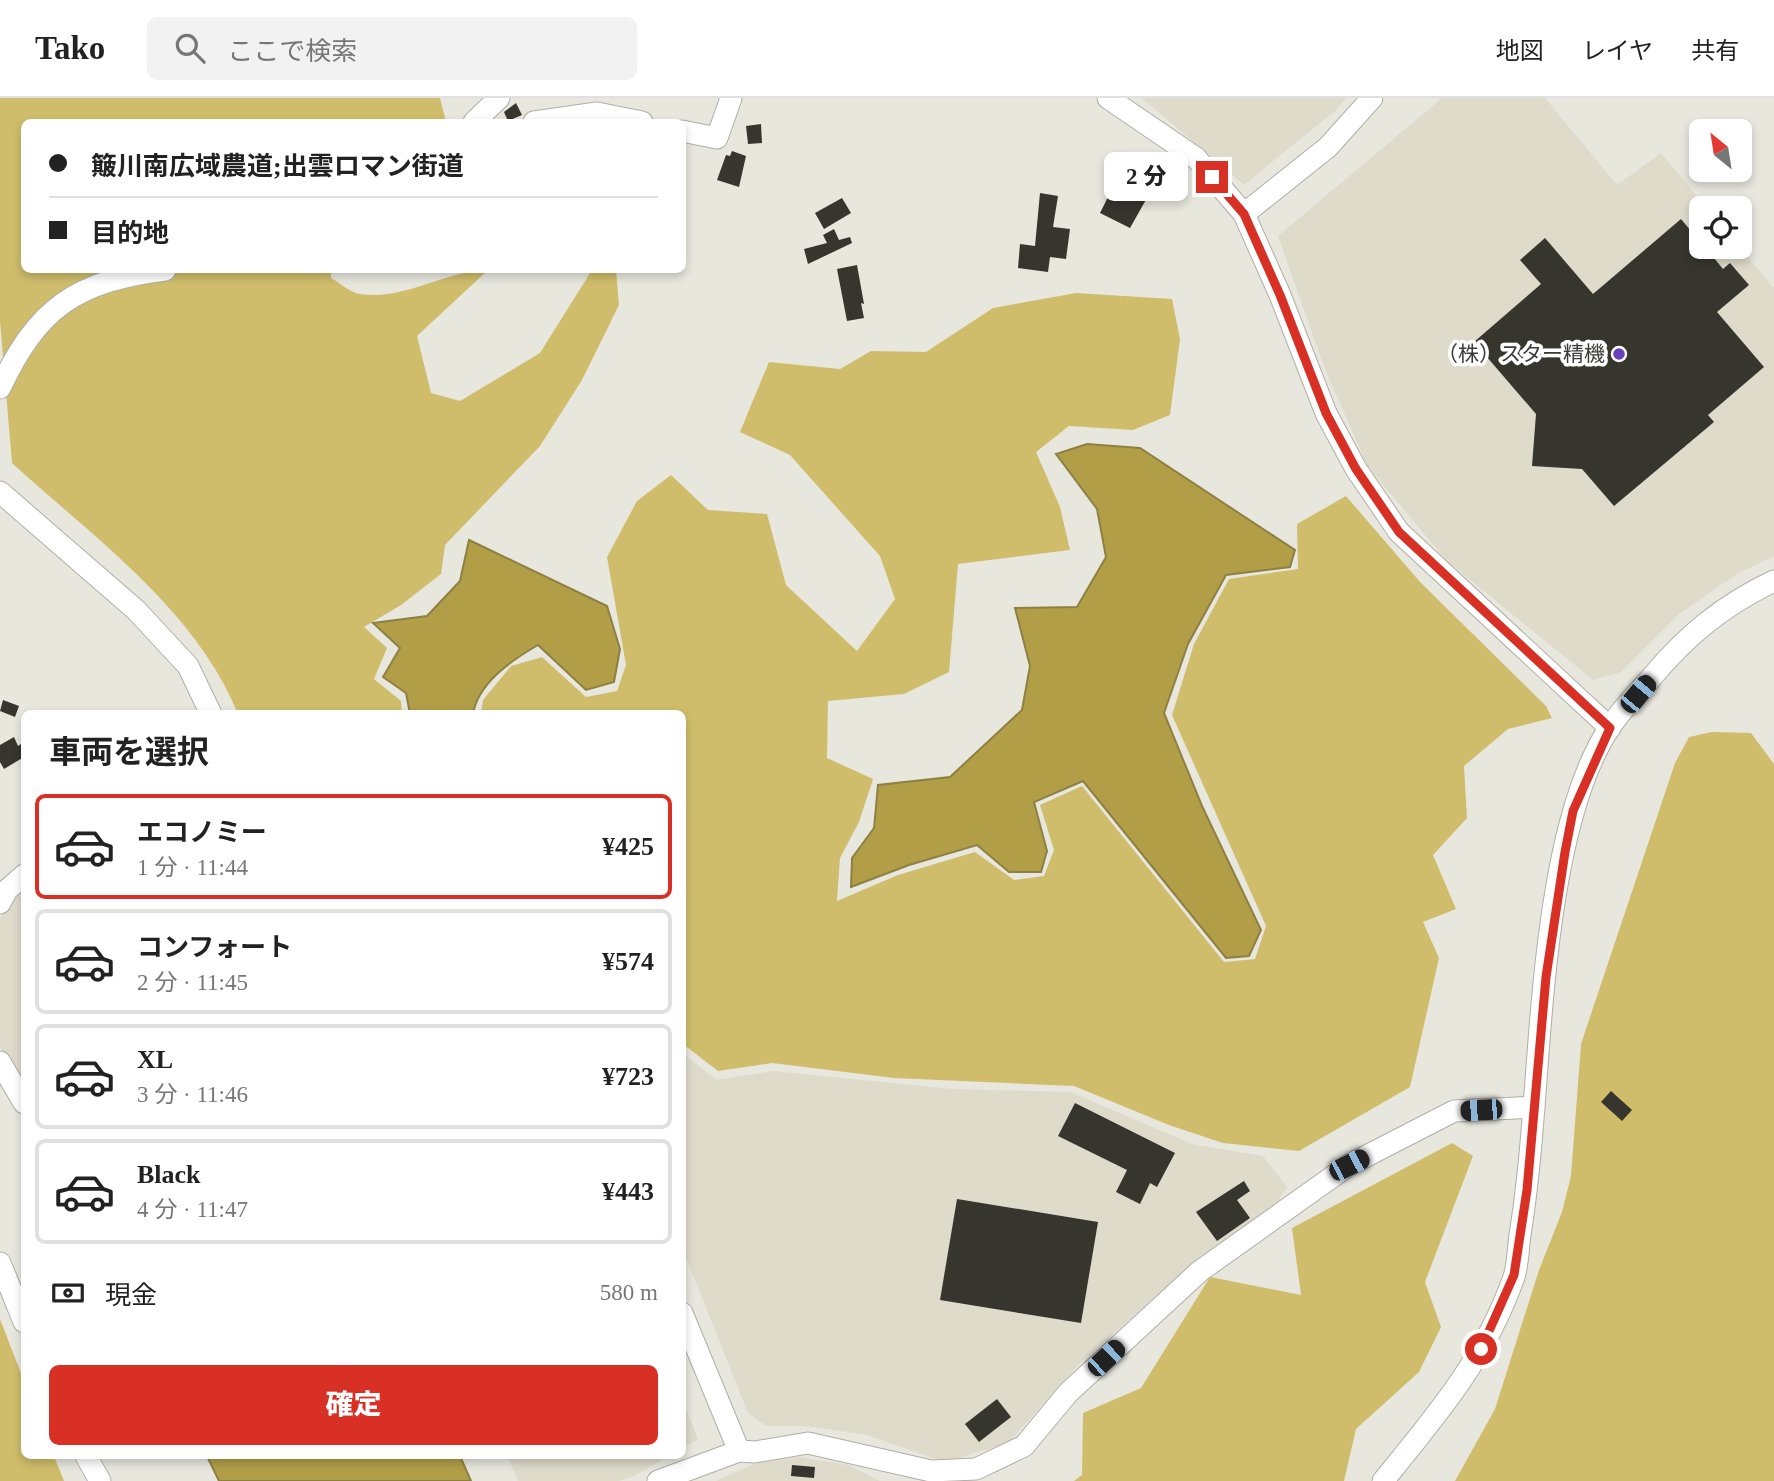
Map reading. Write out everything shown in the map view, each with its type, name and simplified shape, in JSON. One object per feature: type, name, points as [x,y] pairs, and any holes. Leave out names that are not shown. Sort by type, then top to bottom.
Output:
[{"type":"street","points":[[477,119],[499,98]]},
{"type":"street","points":[[686,132],[717,138],[731,98]]},
{"type":"street","points":[[1108,98],[1196,158],[1244,214],[1280,295],[1326,413],[1356,469],[1399,532],[1610,728]]},
{"type":"street","points":[[1244,214],[1328,147],[1371,98]]},
{"type":"street","points":[[555,119],[619,108],[637,119]]},
{"type":"street","points":[[0,388],[17,351],[51,309],[96,284],[150,273]]},
{"type":"street","points":[[0,492],[136,610],[188,666],[209,710]]},
{"type":"street","points":[[1383,1481],[1450,1401],[1481,1349],[1514,1275],[1527,1190],[1560,872],[1573,811],[1610,728],[1666,660],[1709,618],[1774,581]]},
{"type":"street","points":[[0,903],[6,890],[21,878]]},
{"type":"street","points":[[0,1062],[21,1098]]},
{"type":"street","points":[[658,1481],[739,1451],[755,1452],[808,1443],[931,1471],[976,1469],[1024,1446],[1068,1393],[1200,1271],[1349,1165],[1454,1111],[1534,1107]]},
{"type":"street","points":[[0,1263],[21,1315]]},
{"type":"street","points":[[686,1323],[739,1451]]},
{"type":"street","points":[[88,1459],[100,1481]]},
{"type":"shaded area","points":[[0,98],[440,98],[445,119],[21,119],[21,273],[331,273],[331,278],[349,290],[377,295],[464,273],[485,273],[417,336],[431,393],[460,401],[540,353],[590,273],[616,273],[619,305],[582,380],[540,446],[445,545],[441,574],[401,605],[364,627],[387,648],[374,679],[401,701],[402,710],[236,710],[220,676],[169,608],[140,577],[12,463],[0,321]]},
{"type":"shaded area","points":[[1142,98],[1346,98],[1335,111],[1244,185]]},
{"type":"shaded area","points":[[1442,98],[1545,98],[1617,185],[1661,153],[1697,196],[1689,196],[1689,259],[1749,259],[1774,288],[1774,556],[1737,574],[1679,614],[1621,672],[1593,680],[1447,561],[1368,467],[1324,367],[1278,236]]},
{"type":"shaded area","points":[[1076,293],[1172,299],[1180,339],[1170,415],[1133,430],[1069,426],[1036,452],[1060,507],[1070,550],[958,564],[949,672],[904,694],[828,701],[827,758],[873,779],[859,822],[840,858],[837,901],[898,875],[975,852],[1014,880],[1044,876],[1054,850],[1040,805],[1082,786],[1224,962],[1255,959],[1266,926],[1172,715],[1194,644],[1229,579],[1298,569],[1297,524],[1346,496],[1420,582],[1546,706],[1552,718],[1508,729],[1464,766],[1467,818],[1433,855],[1456,909],[1423,922],[1439,958],[1410,1087],[1299,1151],[1223,1143],[1169,1125],[1074,1086],[894,1078],[772,1063],[718,1071],[686,1046],[686,710],[482,710],[483,700],[511,666],[542,657],[586,697],[617,691],[626,665],[607,557],[637,501],[671,475],[708,510],[767,514],[786,585],[857,651],[895,599],[880,556],[790,455],[740,432],[769,362],[840,369],[871,351],[926,352],[993,308]]},
{"type":"shaded area","points":[[1087,444],[1140,448],[1295,550],[1290,567],[1226,575],[1188,644],[1164,713],[1202,806],[1261,930],[1249,956],[1226,958],[1083,781],[1034,802],[1047,851],[1041,872],[1009,872],[977,845],[909,865],[851,887],[852,858],[874,828],[878,785],[950,777],[1022,710],[1030,666],[1015,608],[1077,607],[1106,557],[1097,509],[1056,454]]},
{"type":"shaded area","points":[[469,540],[607,606],[620,649],[614,682],[586,690],[538,645],[507,665],[489,682],[474,710],[409,710],[406,693],[383,677],[400,648],[373,623],[427,616],[460,581]]},
{"type":"shaded area","points":[[1712,732],[1751,733],[1774,764],[1774,1481],[1455,1481],[1495,1409],[1539,1270],[1562,1212],[1571,1176],[1581,1044],[1675,763],[1689,737]]},
{"type":"shaded area","points":[[21,888],[21,1083],[0,1047],[0,919],[14,892]]},
{"type":"shaded area","points":[[686,1056],[717,1080],[773,1071],[953,1089],[1071,1092],[1192,1144],[1263,1156],[1287,1187],[1273,1208],[1203,1256],[1083,1360],[1008,1443],[945,1462],[867,1435],[807,1426],[766,1426],[748,1413],[686,1258]]},
{"type":"shaded area","points":[[1452,1143],[1473,1156],[1425,1282],[1441,1327],[1419,1372],[1356,1429],[1344,1481],[1074,1481],[1082,1475],[1083,1413],[1141,1388],[1210,1277],[1301,1295],[1292,1228]]},
{"type":"shaded area","points":[[0,1319],[21,1373],[21,1459],[55,1459],[64,1481],[0,1481]]},
{"type":"shaded area","points":[[686,1409],[698,1439],[686,1446]]},
{"type":"shaded area","points":[[800,1457],[848,1465],[880,1481],[716,1481],[754,1464]]},
{"type":"shaded area","points":[[208,1459],[461,1459],[471,1481],[219,1481]]},
{"type":"shaded area","points":[[508,1459],[664,1459],[634,1476],[619,1481],[518,1481]]},
{"type":"building","points":[[516,103],[522,115],[507,119],[504,112]]},
{"type":"building","points":[[761,124],[762,143],[748,144],[746,126]]},
{"type":"building","points":[[732,151],[746,156],[739,187],[717,180],[726,155],[730,156]]},
{"type":"building","points":[[1136,182],[1152,189],[1130,228],[1100,213],[1110,193],[1126,201]]},
{"type":"building","points":[[1040,193],[1058,196],[1053,227],[1070,229],[1066,259],[1050,257],[1048,272],[1018,268],[1020,244],[1035,246]]},
{"type":"building","points":[[842,198],[851,213],[824,229],[815,213]]},
{"type":"building","name":"（株）スター精機","points":[[1681,219],[1689,229],[1689,259],[1715,259],[1723,269],[1730,263],[1749,285],[1717,312],[1764,367],[1708,415],[1714,422],[1614,506],[1582,469],[1532,466],[1536,414],[1474,342],[1541,284],[1520,260],[1545,238],[1593,294]]},
{"type":"building","points":[[834,229],[839,240],[850,237],[852,243],[808,264],[804,249],[827,243],[823,235]]},
{"type":"building","points":[[857,265],[864,318],[847,321],[837,269]]},
{"type":"building","points":[[3,700],[19,706],[15,717],[0,711]]},
{"type":"building","points":[[14,737],[18,746],[21,744],[21,759],[4,769],[0,762],[0,745]]},
{"type":"building","points":[[1611,1091],[1632,1110],[1622,1121],[1601,1102]]},
{"type":"building","points":[[1075,1103],[1175,1153],[1157,1187],[1150,1183],[1140,1204],[1116,1192],[1127,1170],[1058,1136]]},
{"type":"building","points":[[1244,1181],[1250,1191],[1237,1200],[1250,1218],[1217,1241],[1196,1212]]},
{"type":"building","points":[[957,1199],[1098,1222],[1081,1323],[940,1300]]},
{"type":"building","points":[[997,1399],[1011,1417],[979,1442],[965,1424]]},
{"type":"building","points":[[792,1465],[815,1467],[814,1478],[791,1476]]},
{"type":"place","name":"（株）スター精機","points":[[1619,354]]},
{"type":"route","points":[[1212,177],[1244,214],[1280,295],[1326,413],[1356,469],[1399,532],[1610,728],[1590,767],[1573,811],[1560,872],[1546,977],[1527,1190],[1514,1275],[1481,1349]]}]
